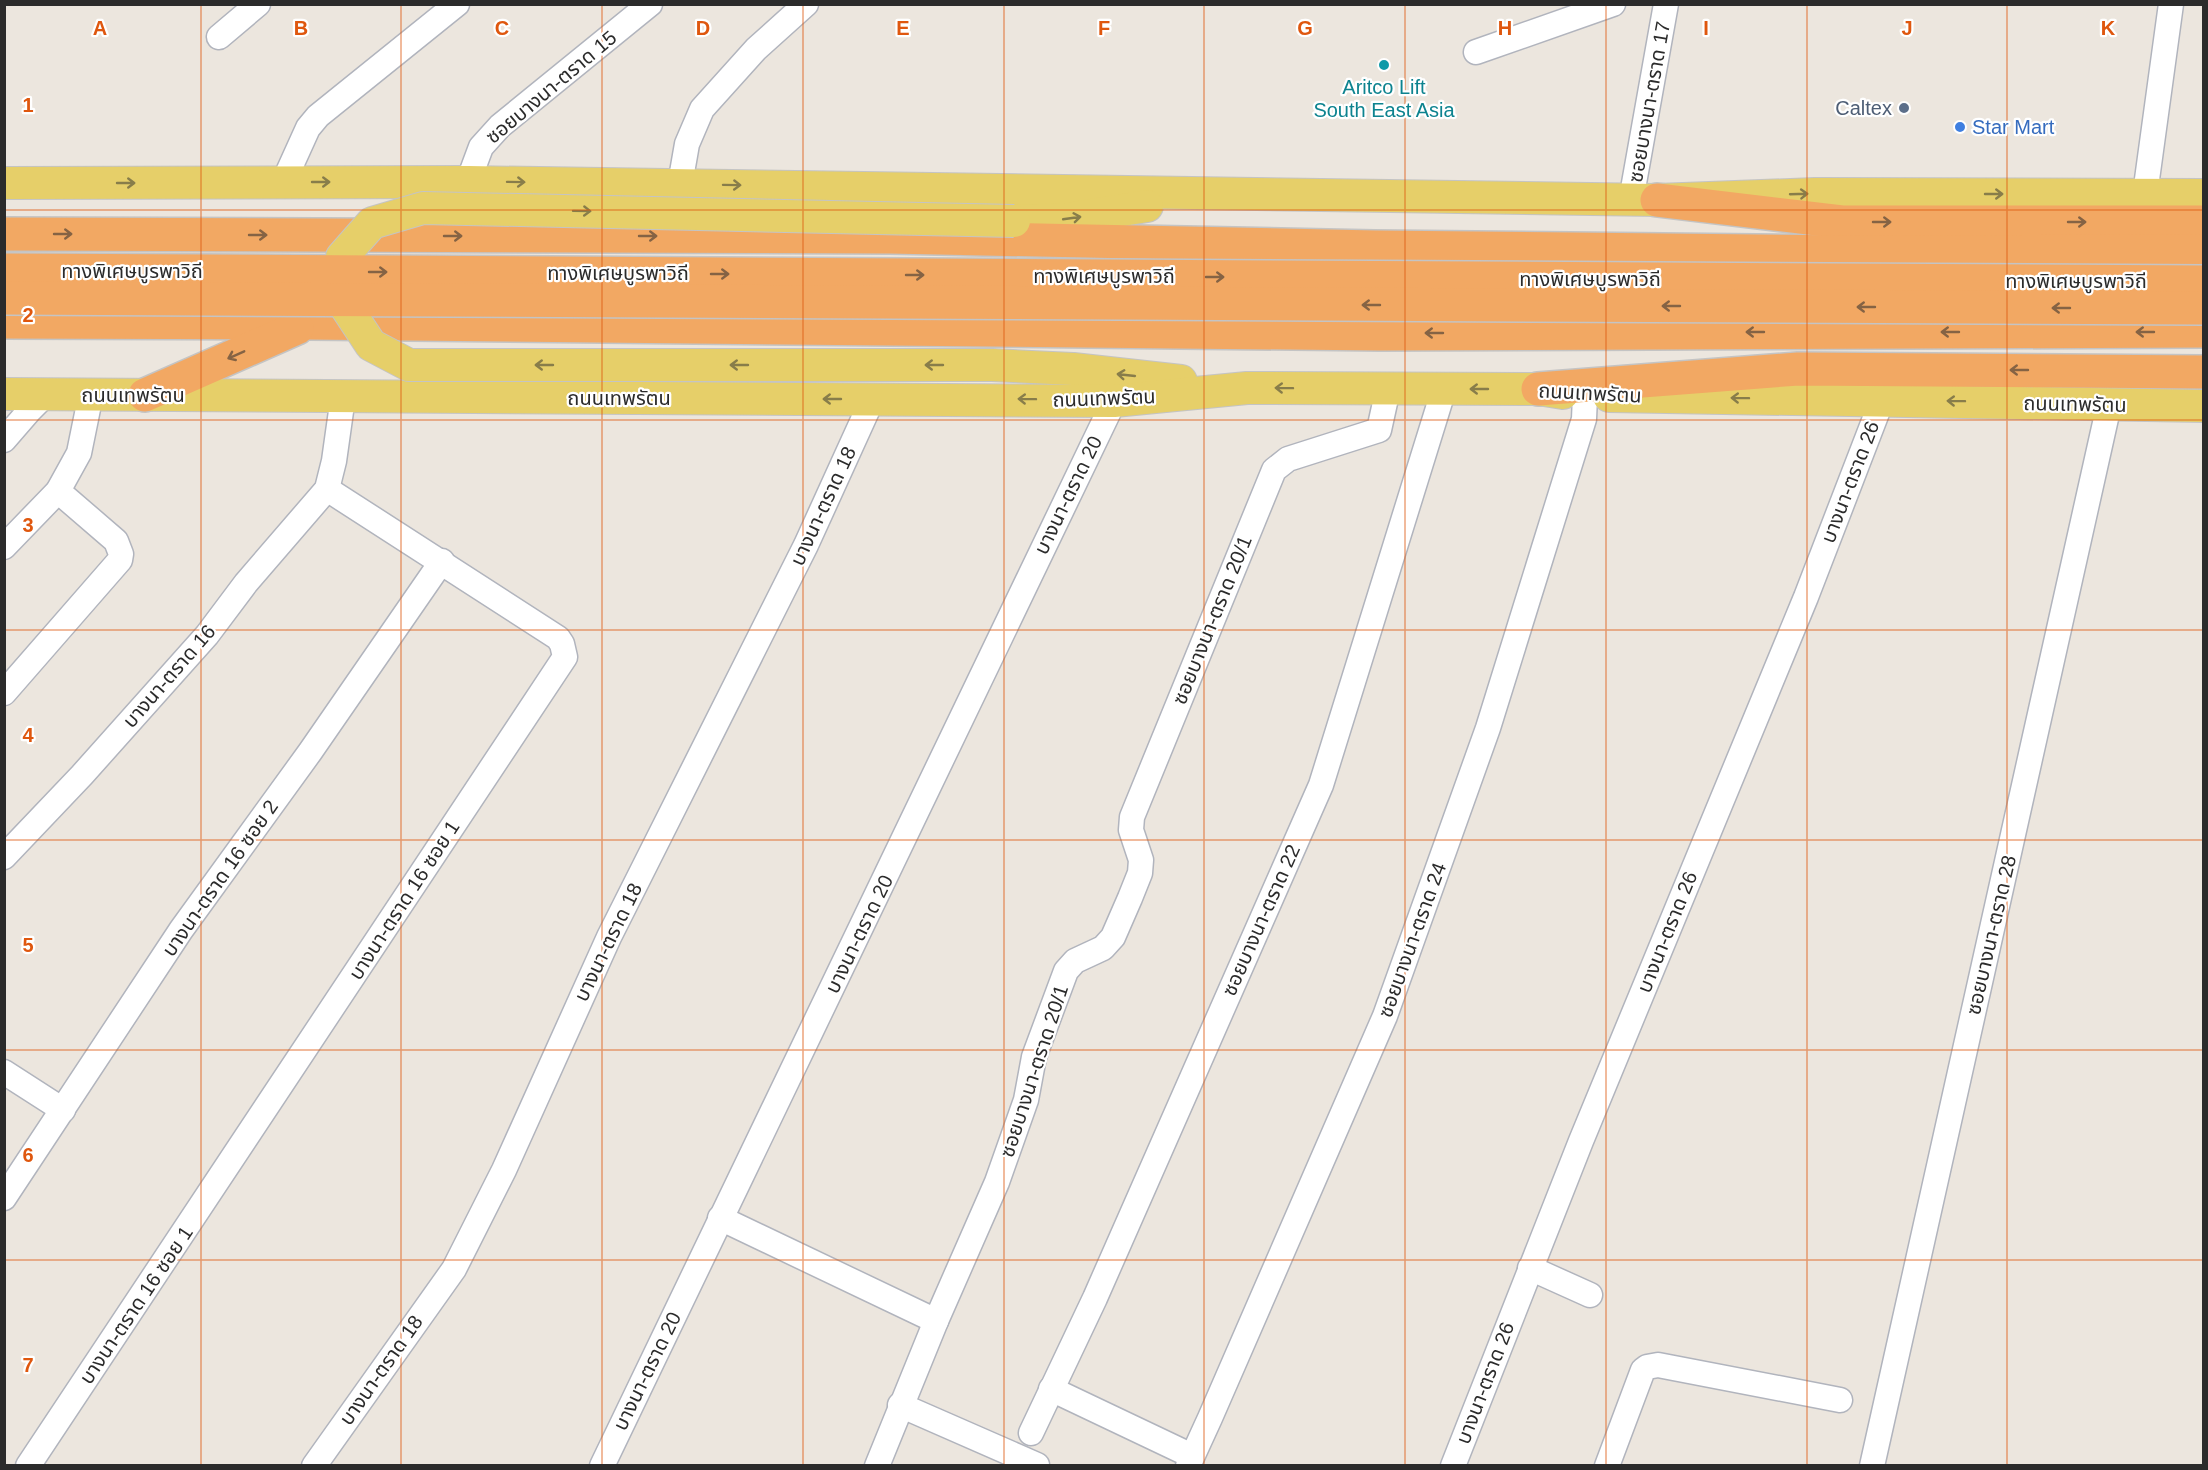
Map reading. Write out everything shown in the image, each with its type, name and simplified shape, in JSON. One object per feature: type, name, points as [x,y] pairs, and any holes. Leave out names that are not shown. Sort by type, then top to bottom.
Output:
[{"type":"highway","points":[[1644,200],[1842,222]]},
{"type":"highway","points":[[1586,249],[1842,222],[2204,222]]},
{"type":"highway","points":[[4,234],[890,237],[1364,247],[1857,252],[2204,251]]},
{"type":"highway","name":"ทางพิเศษบูรพาวิถี","points":[[4,270],[2204,282]]},
{"type":"highway","name":"ทางพิเศษบูรพาวิถี","points":[[4,298],[2204,308]]},
{"type":"highway","points":[[4,322],[1144,332],[2204,332]]},
{"type":"highway","points":[[145,395],[309,323]]},
{"type":"highway","points":[[1476,333],[1798,369]]},
{"type":"highway","points":[[1538,389],[1798,369],[2204,372]]},
{"type":"main road","points":[[4,183],[680,184],[1644,200],[1815,194],[2204,195]]},
{"type":"main road","points":[[1221,193],[1067,219],[1014,221],[423,208],[372,223],[342,257],[344,304],[371,345],[409,365],[992,365],[1073,369],[1247,388]]},
{"type":"main road","name":"ถนนเทพรัตน","points":[[4,394],[1114,401],[1247,388],[1538,389],[1585,396],[2204,406]]},
{"type":"street","points":[[219,37],[258,4]]},
{"type":"street","points":[[284,182],[308,128],[318,116],[457,4]]},
{"type":"street","name":"ซอยบางนา-ตราด 15","points":[[468,182],[481,147],[500,126],[650,4]]},
{"type":"street","points":[[680,184],[687,144],[702,109],[756,50],[806,4]]},
{"type":"street","points":[[1476,52],[1613,4]]},
{"type":"street","name":"ซอยบางนา-ตราด 17","points":[[1644,200],[1666,4]]},
{"type":"street","points":[[2145,194],[2171,4]]},
{"type":"street","name":"ซอยบางนา-ตราด 20/1","points":[[877,1466],[900,1405],[997,1182],[1026,1100],[1034,1058],[1066,971],[1076,961],[1102,948],[1113,937],[1140,873],[1141,860],[1131,830],[1132,817],[1274,470],[1288,459],[1379,430],[1388,389]]},
{"type":"street","name":"ซอยบางนา-ตราด 22","points":[[1031,1433],[1095,1298],[1321,785],[1444,389]]},
{"type":"street","points":[[4,547],[58,491],[79,453],[91,394]]},
{"type":"street","points":[[4,440],[45,395]]},
{"type":"street","name":"ซอยบางนา-ตราด 24","points":[[1190,1461],[1385,1016],[1488,728],[1584,419],[1585,396]]},
{"type":"street","points":[[327,489],[334,461],[343,397]]},
{"type":"street","name":"บางนา-ตราด 18","points":[[314,1466],[454,1269],[504,1170],[609,937],[806,545],[872,400]]},
{"type":"street","name":"บางนา-ตราด 26","points":[[1453,1466],[1530,1268],[1676,908],[1806,597],[1882,400]]},
{"type":"street","name":"บางนา-ตราด 20","points":[[602,1466],[1114,401]]},
{"type":"street","name":"ซอยบางนา-ตราด 28","points":[[1872,1466],[2109,405]]},
{"type":"street","name":"บางนา-ตราด 16 ซอย 1","points":[[28,1466],[565,657],[558,638],[442,561],[327,489]]},
{"type":"street","name":"บางนา-ตราด 16","points":[[4,857],[82,775],[207,634],[246,583],[327,489]]},
{"type":"street","points":[[4,693],[120,560],[121,554],[116,541],[58,491]]},
{"type":"street","name":"บางนา-ตราด 16 ซอย 2","points":[[4,1198],[182,930],[310,753],[442,561]]},
{"type":"street","points":[[4,1072],[63,1110]]},
{"type":"street","points":[[720,1218],[936,1321]]},
{"type":"street","points":[[1530,1268],[1590,1295]]},
{"type":"street","points":[[1607,1466],[1643,1370],[1647,1367],[1658,1365],[1840,1400]]},
{"type":"street","points":[[1051,1389],[1190,1461]]},
{"type":"street","points":[[900,1405],[1037,1465]]},
{"type":"place","name":"Aritco Lift South East Asia","points":[[1384,65]]},
{"type":"place","name":"Caltex","points":[[1904,108]]},
{"type":"place","name":"Star Mart","points":[[1960,127]]}]
